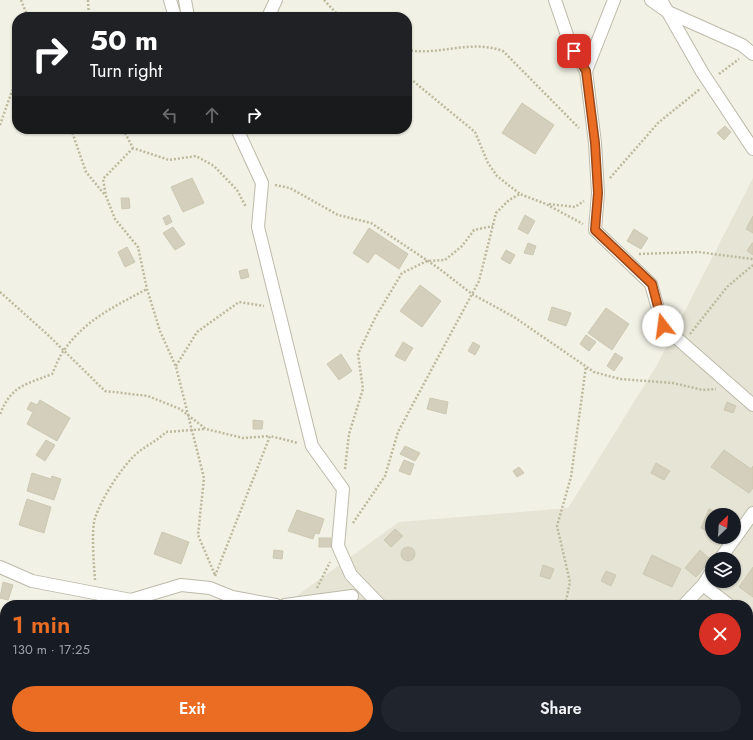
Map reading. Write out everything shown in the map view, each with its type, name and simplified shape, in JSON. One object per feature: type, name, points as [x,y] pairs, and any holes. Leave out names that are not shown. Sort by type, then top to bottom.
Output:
[{"type":"street","points":[[170,0],[174,12]]},
{"type":"street","points":[[185,0],[187,12]]},
{"type":"street","points":[[270,12],[276,0]]},
{"type":"street","points":[[555,0],[569,41],[586,71],[595,143],[598,193],[595,230],[652,284],[663,326],[753,405]]},
{"type":"street","points":[[586,71],[614,0]]},
{"type":"street","points":[[650,0],[668,12],[742,45],[751,53]]},
{"type":"street","points":[[661,0],[708,82],[753,149]]},
{"type":"street","points":[[239,134],[262,183],[258,227],[312,446],[343,489],[338,546],[351,575],[375,600]]},
{"type":"street","points":[[725,552],[753,513]]},
{"type":"street","points":[[0,568],[32,581],[132,600],[181,585],[210,588],[232,597],[248,600]]},
{"type":"street","points":[[351,575],[352,600]]},
{"type":"street","points":[[689,600],[705,582]]},
{"type":"street","points":[[703,585],[722,600]]},
{"type":"path","points":[[21,0],[26,12]]},
{"type":"path","points":[[88,0],[89,12]]},
{"type":"path","points":[[324,0],[335,12]]},
{"type":"path","points":[[412,51],[419,52],[474,45],[503,51],[595,143]]},
{"type":"path","points":[[546,204],[575,207],[598,193],[658,123],[708,82],[751,53]]},
{"type":"path","points":[[412,80],[475,132],[488,163],[497,176],[520,194],[546,204],[595,230]]},
{"type":"path","points":[[0,125],[12,91]]},
{"type":"path","points":[[73,134],[86,172],[106,196]]},
{"type":"path","points":[[126,134],[133,148],[169,160],[196,156],[214,166],[237,190],[258,227]]},
{"type":"path","points":[[133,148],[103,179],[106,196],[115,219],[138,247],[147,289],[160,331],[176,367],[204,478],[198,535],[215,576]]},
{"type":"path","points":[[262,183],[290,188],[338,215],[371,223],[472,294],[514,316],[594,372],[620,379],[672,383],[703,390],[733,387]]},
{"type":"path","points":[[351,527],[385,476],[398,432],[479,281],[496,213],[509,200],[520,194]]},
{"type":"path","points":[[343,489],[349,434],[363,389],[358,354],[376,318],[402,273],[427,261],[445,260],[462,246],[474,230],[493,226]]},
{"type":"path","points":[[620,254],[698,252],[753,259]]},
{"type":"path","points":[[684,343],[727,286],[753,265]]},
{"type":"path","points":[[0,414],[5,401],[15,389],[52,374],[64,350],[76,335],[105,312],[147,289]]},
{"type":"path","points":[[0,292],[64,350],[105,391],[148,396],[180,409],[206,429]]},
{"type":"path","points":[[176,367],[197,332],[239,302],[266,307]]},
{"type":"path","points":[[567,600],[570,582],[557,526],[571,477],[586,366]]},
{"type":"path","points":[[97,594],[94,566],[95,519],[115,481],[135,455],[158,441],[166,432],[206,429],[243,438],[270,436],[312,446]]},
{"type":"path","points":[[210,588],[270,436]]},
{"type":"path","points":[[312,600],[338,546]]},
{"type":"shaded area","points":[[753,178],[753,600],[291,600],[399,522],[568,508],[657,365]]},
{"type":"building","points":[[522,103],[554,125],[535,154],[502,133]]},
{"type":"building","points":[[725,126],[731,132],[724,140],[717,133]]},
{"type":"building","points":[[192,178],[204,203],[183,212],[171,187]]},
{"type":"building","points":[[121,198],[129,198],[130,208],[122,209]]},
{"type":"building","points":[[169,215],[172,222],[166,225],[163,218]]},
{"type":"building","points":[[525,215],[535,221],[528,234],[518,229]]},
{"type":"building","points":[[753,216],[753,233],[746,229]]},
{"type":"building","points":[[173,227],[185,244],[175,250],[163,233]]},
{"type":"building","points":[[369,228],[408,254],[399,269],[375,253],[368,263],[353,253]]},
{"type":"building","points":[[634,229],[648,238],[641,249],[627,241]]},
{"type":"building","points":[[528,243],[536,246],[533,255],[524,253]]},
{"type":"building","points":[[753,243],[753,255],[747,251]]},
{"type":"building","points":[[127,247],[135,262],[125,267],[118,252]]},
{"type":"building","points":[[506,250],[515,255],[510,264],[501,259]]},
{"type":"building","points":[[247,269],[249,277],[241,279],[239,271]]},
{"type":"building","points":[[420,285],[441,301],[422,327],[400,311]]},
{"type":"building","points":[[552,307],[571,313],[566,326],[548,320]]},
{"type":"building","points":[[606,308],[629,324],[612,350],[588,333]]},
{"type":"building","points":[[586,335],[596,342],[589,351],[580,344]]},
{"type":"building","points":[[403,342],[413,348],[405,361],[395,356]]},
{"type":"building","points":[[473,342],[480,346],[475,355],[468,351]]},
{"type":"building","points":[[615,353],[623,358],[614,371],[607,366]]},
{"type":"building","points":[[341,354],[352,371],[339,380],[327,364]]},
{"type":"building","points":[[430,398],[448,402],[446,414],[427,409]]},
{"type":"building","points":[[40,400],[70,418],[57,441],[27,424],[33,412],[27,409],[31,402],[37,405]]},
{"type":"building","points":[[727,402],[736,406],[733,413],[724,410]]},
{"type":"building","points":[[253,420],[263,421],[262,429],[253,429]]},
{"type":"building","points":[[46,440],[55,445],[45,461],[36,455]]},
{"type":"building","points":[[405,446],[420,453],[415,461],[400,454]]},
{"type":"building","points":[[724,450],[751,469],[753,466],[753,488],[749,493],[711,467]]},
{"type":"building","points":[[404,460],[414,464],[410,475],[399,471]]},
{"type":"building","points":[[656,463],[670,471],[664,480],[651,473]]},
{"type":"building","points":[[519,467],[524,473],[517,477],[513,471]]},
{"type":"building","points":[[32,473],[51,479],[52,476],[61,479],[54,500],[27,491]]},
{"type":"building","points":[[27,499],[51,507],[44,533],[19,525]]},
{"type":"building","points":[[297,510],[324,519],[319,534],[315,533],[313,539],[288,531]]},
{"type":"building","points":[[705,518],[705,530],[701,528]]},
{"type":"building","points":[[395,529],[403,536],[391,547],[384,540]]},
{"type":"building","points":[[162,532],[189,542],[181,564],[154,554]]},
{"type":"building","points":[[319,538],[331,538],[331,547],[319,547]]},
{"type":"building","points":[[408,547],[413,549],[415,554],[413,559],[408,561],[403,559],[401,554],[403,549]]},
{"type":"building","points":[[274,550],[283,551],[282,559],[273,558]]},
{"type":"building","points":[[700,550],[705,555],[705,567],[696,577],[685,568]]},
{"type":"building","points":[[652,555],[681,569],[672,587],[643,574]]},
{"type":"building","points":[[543,565],[554,569],[550,579],[540,576]]},
{"type":"building","points":[[753,567],[753,597],[740,588],[741,584]]},
{"type":"building","points":[[606,571],[616,575],[611,586],[601,581]]},
{"type":"building","points":[[3,582],[13,585],[8,600],[0,598]]},
{"type":"route","points":[[574,51],[586,71],[595,143],[598,193],[595,230],[652,284],[663,326]]}]
